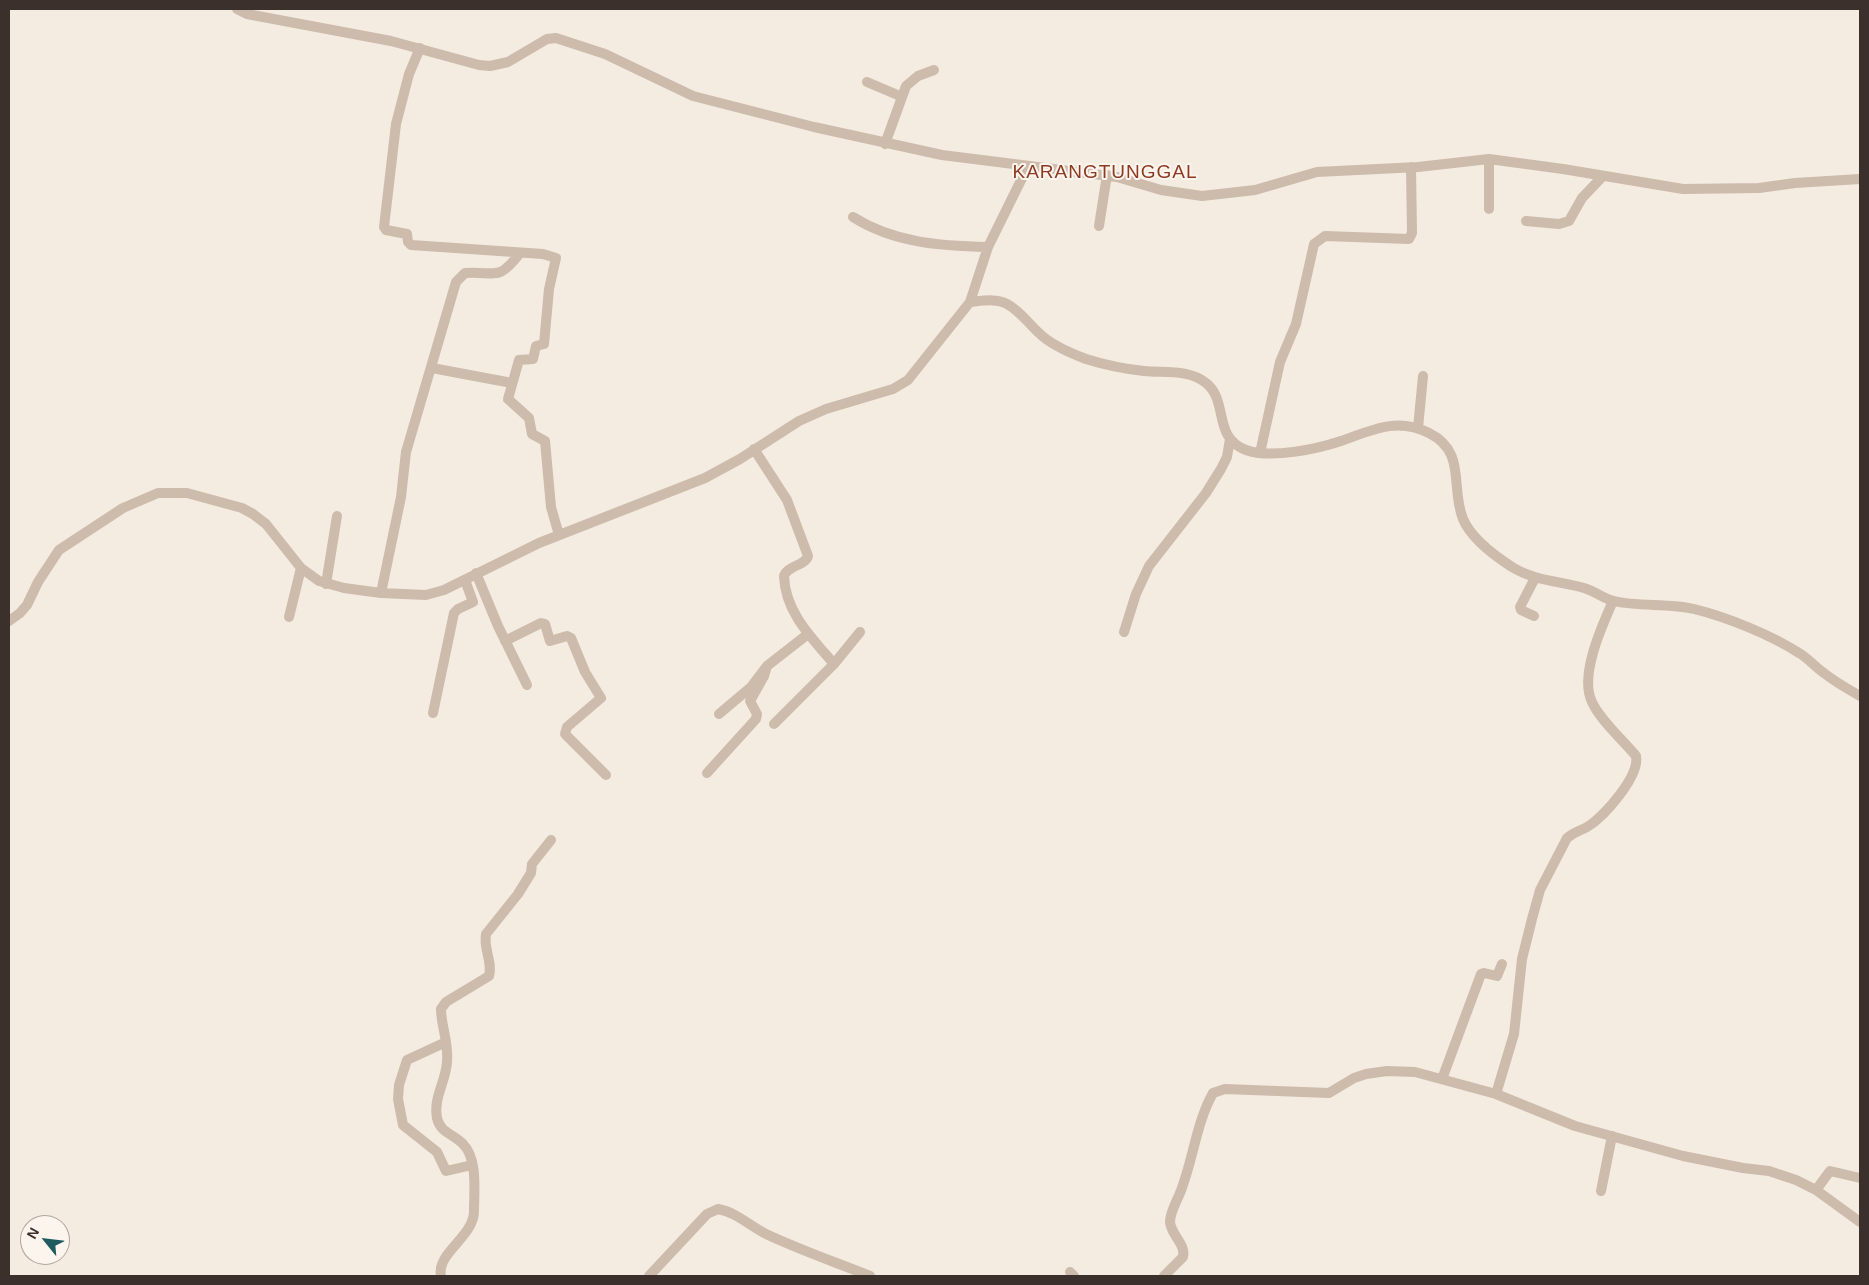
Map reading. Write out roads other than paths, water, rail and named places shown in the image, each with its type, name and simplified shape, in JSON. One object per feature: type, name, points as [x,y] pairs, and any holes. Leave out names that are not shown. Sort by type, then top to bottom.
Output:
[{"type":"street","points":[[237,9],[247,14],[420,48],[467,63],[490,66],[508,62],[546,39],[556,38],[605,54],[693,96],[885,144],[942,155],[1108,175],[1179,194],[1202,196],[1256,190],[1317,172],[1411,167],[1489,160],[1603,176],[1683,190],[1759,188],[1795,183],[1860,179]]},
{"type":"street","points":[[420,48],[409,74],[396,124],[384,227],[386,230],[407,234],[408,242],[411,245],[548,254],[555,257],[556,261],[549,289],[543,345],[536,346],[533,359],[520,360],[508,400],[529,418],[532,434],[545,441],[551,507],[559,535]]},
{"type":"street","points":[[885,144],[900,96],[909,82],[934,70]]},
{"type":"street","points":[[867,82],[900,96]]},
{"type":"street","points":[[1489,160],[1489,209]]},
{"type":"street","points":[[9,621],[27,605],[42,575],[59,550],[123,508],[158,493],[168,491],[187,493],[242,508],[266,524],[300,568],[326,584],[380,593],[426,595],[444,590],[476,573],[559,535],[705,478],[740,459],[786,428],[826,409],[878,394],[901,385],[916,372],[970,302],[988,247],[1028,166]]},
{"type":"street","points":[[1260,454],[1280,362],[1296,324],[1314,244],[1325,236],[1406,240],[1410,238],[1411,167]]},
{"type":"street","points":[[1099,226],[1108,175]]},
{"type":"street","points":[[1526,221],[1559,224],[1569,221],[1582,198],[1603,176]]},
{"type":"street","points":[[853,217],[881,232],[917,242],[988,247]]},
{"type":"street","points":[[380,593],[399,504],[406,452],[458,279],[466,273],[498,274],[509,267],[520,253]]},
{"type":"street","points":[[970,302],[996,301],[1008,304],[1048,341],[1082,358],[1102,364],[1145,371],[1177,372],[1200,380],[1209,385],[1216,396],[1224,429],[1230,439],[1241,448],[1260,454],[1317,447],[1391,424],[1418,428],[1441,440],[1449,449],[1455,469],[1462,517],[1471,532],[1491,551],[1513,567],[1535,578],[1582,587],[1612,601],[1693,609],[1733,622],[1798,652],[1822,673],[1860,696]]},
{"type":"street","points":[[432,368],[512,383]]},
{"type":"street","points":[[1418,428],[1423,376]]},
{"type":"street","points":[[1124,632],[1144,575],[1221,469],[1230,439]]},
{"type":"street","points":[[754,449],[787,500],[808,556],[806,560],[786,571],[784,578],[791,607],[808,634],[834,664]]},
{"type":"street","points":[[326,584],[338,516]]},
{"type":"street","points":[[289,617],[300,568]]},
{"type":"street","points":[[476,573],[505,641],[527,685]]},
{"type":"street","points":[[1534,616],[1521,610],[1520,607],[1535,578]]},
{"type":"street","points":[[433,713],[443,657],[455,612],[473,602],[465,580]]},
{"type":"street","points":[[1496,1094],[1514,1034],[1524,953],[1540,890],[1567,838],[1575,832],[1588,827],[1602,814],[1628,785],[1636,770],[1636,756],[1595,709],[1589,696],[1591,664],[1612,601]]},
{"type":"street","points":[[505,641],[541,623],[545,624],[550,641],[568,636],[572,638],[585,672],[601,696],[598,702],[567,727],[565,734],[606,775]]},
{"type":"street","points":[[774,724],[834,664],[860,632]]},
{"type":"street","points":[[718,714],[750,687],[767,666],[808,634]]},
{"type":"street","points":[[707,773],[756,719],[757,714],[750,701],[764,676],[767,666]]},
{"type":"street","points":[[441,1276],[442,1263],[459,1243],[473,1217],[470,1153],[464,1145],[443,1130],[437,1116],[438,1095],[447,1063],[441,1008],[446,1002],[489,976],[490,971],[485,942],[486,934],[518,894],[531,873],[532,864],[551,840]]},
{"type":"street","points":[[1442,1079],[1481,974],[1497,976],[1502,964]]},
{"type":"street","points":[[446,1042],[413,1056],[406,1063],[398,1090],[400,1118],[404,1127],[436,1152],[446,1172],[472,1165]]},
{"type":"street","points":[[1164,1276],[1183,1257],[1184,1251],[1170,1224],[1171,1215],[1184,1182],[1207,1106],[1213,1093],[1225,1089],[1332,1093],[1354,1078],[1387,1071],[1415,1072],[1496,1094],[1574,1126],[1683,1156],[1743,1168],[1769,1171],[1796,1180],[1816,1190],[1860,1222]]},
{"type":"street","points":[[1601,1191],[1612,1136]]},
{"type":"street","points":[[1816,1190],[1830,1171],[1860,1178]]},
{"type":"street","points":[[649,1276],[707,1214],[718,1209],[730,1213],[765,1233],[827,1261],[870,1276]]},
{"type":"district","name":"KARANGTUNGGAL","points":[[1105,173]]}]
